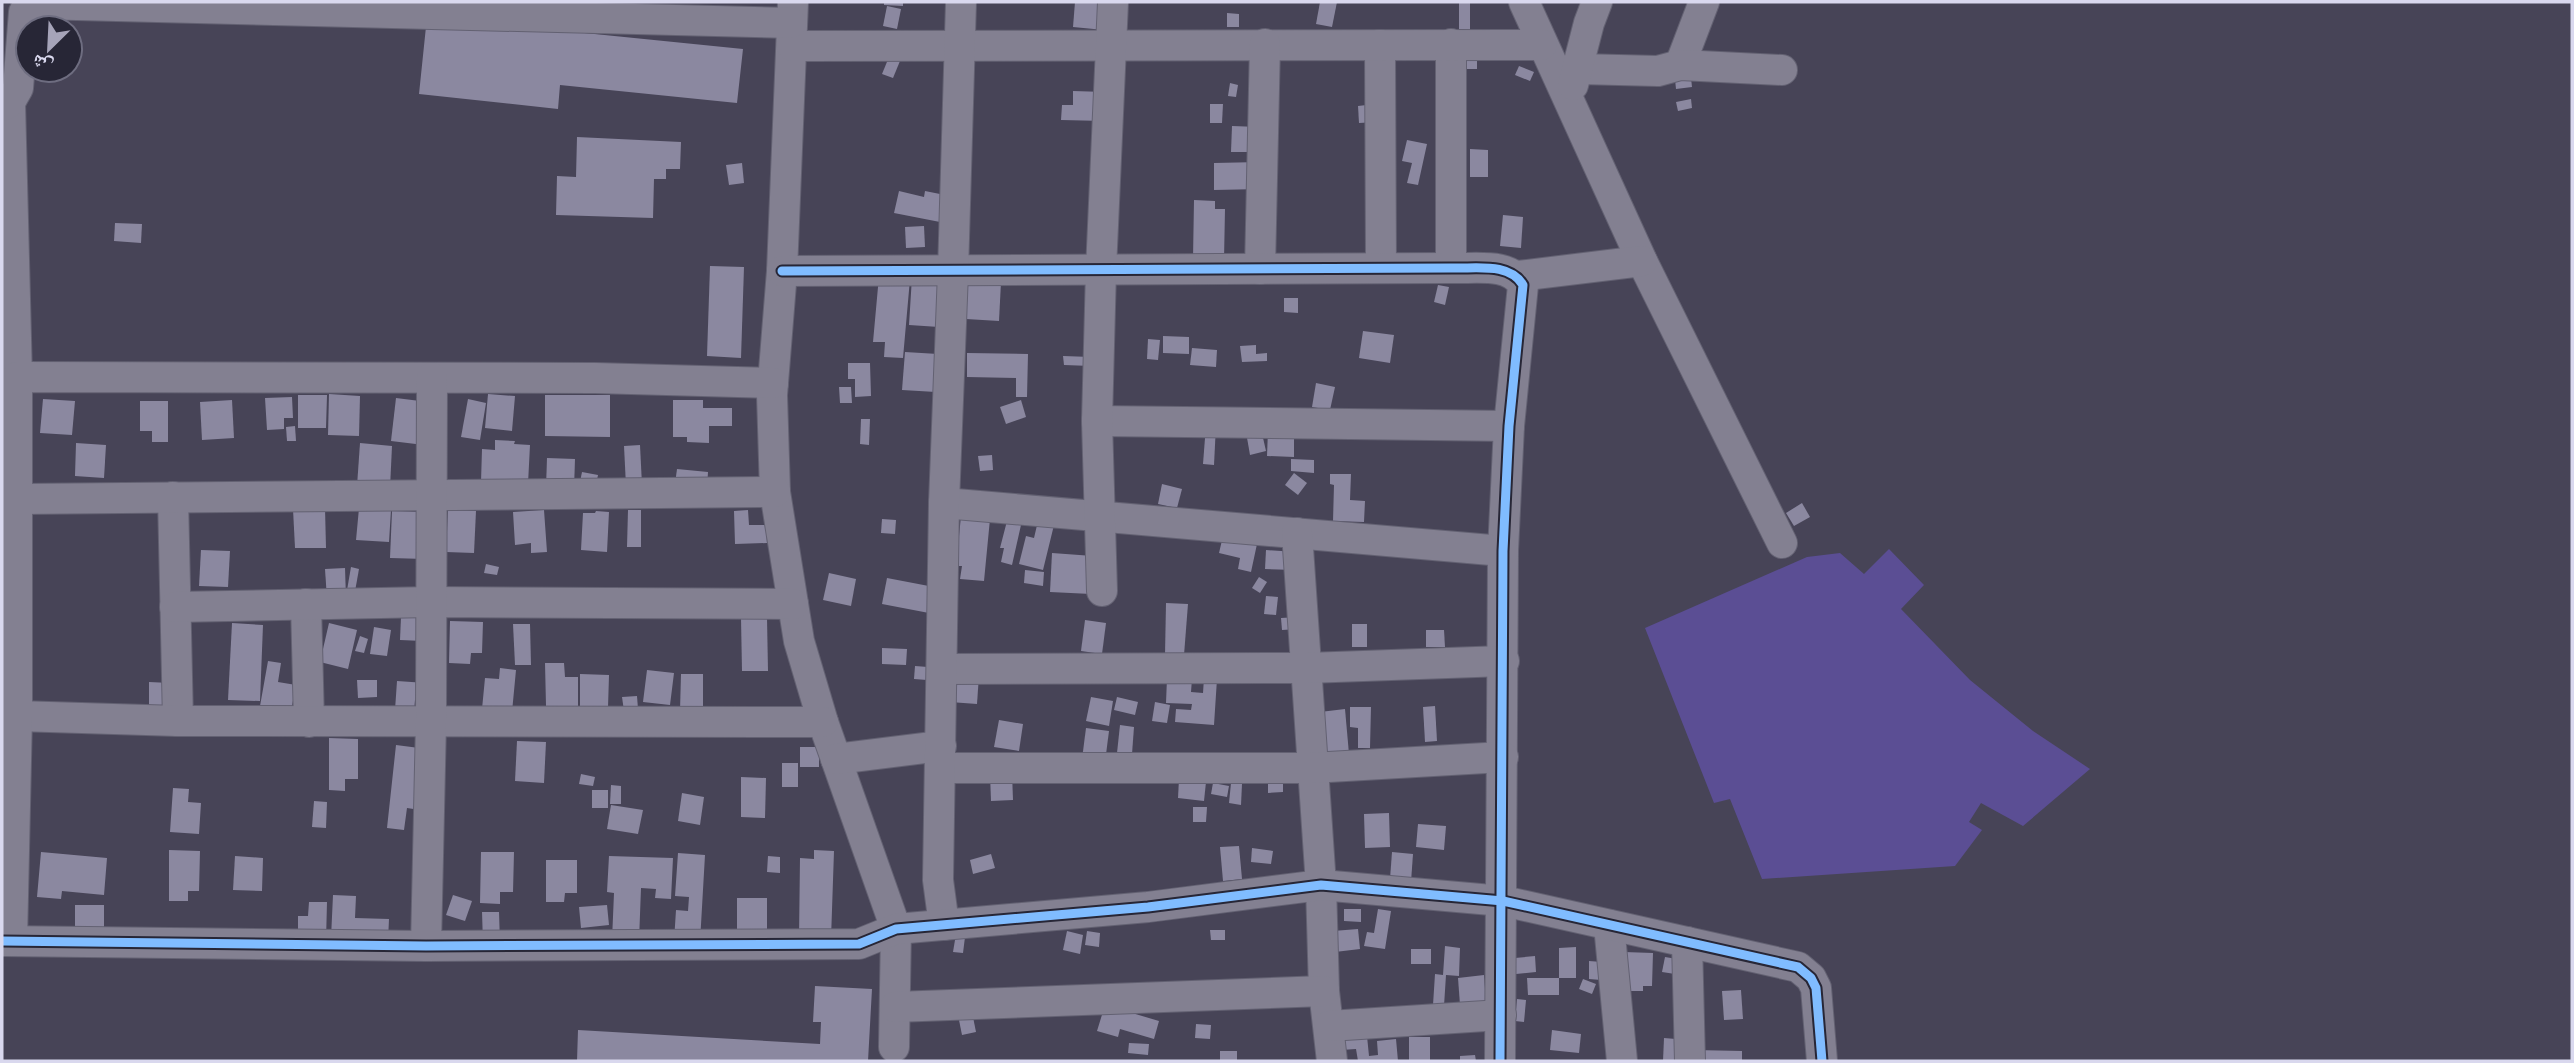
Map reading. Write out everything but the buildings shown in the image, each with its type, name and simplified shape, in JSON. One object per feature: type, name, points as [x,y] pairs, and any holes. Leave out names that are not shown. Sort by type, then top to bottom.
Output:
[{"type":"street","points":[[944,925],[939,880],[944,503],[961,2]]},
{"type":"street","points":[[1102,592],[1097,421],[1113,2]]},
{"type":"street","points":[[1524,2],[1642,261],[1782,543]]},
{"type":"street","points":[[1566,97],[1578,69],[1597,2]]},
{"type":"street","points":[[1680,65],[1704,2]]},
{"type":"street","points":[[1542,45],[958,46],[792,23],[37,4],[29,6],[24,12],[18,88],[6,104],[18,377],[17,716],[7,941],[426,946],[859,944],[896,929],[1148,908],[1321,885],[1503,901],[1798,967],[1811,978],[1816,988],[1822,1061]]},
{"type":"street","points":[[792,23],[782,271],[773,383],[775,492],[799,641],[823,722],[896,929],[894,1047]]},
{"type":"street","points":[[1259,269],[1265,44]]},
{"type":"street","points":[[1451,44],[1451,268]]},
{"type":"street","points":[[1380,46],[1381,268]]},
{"type":"street","points":[[1578,69],[1658,71],[1680,65],[1782,70]]},
{"type":"street","points":[[782,271],[1451,268],[1506,270],[1518,276],[1642,261]]},
{"type":"street","points":[[1500,1061],[1503,551],[1509,426],[1523,285],[1518,276]]},
{"type":"street","points":[[18,377],[595,378],[773,383]]},
{"type":"street","points":[[426,946],[431,722],[432,378]]},
{"type":"street","points":[[1097,421],[1509,426]]},
{"type":"street","points":[[18,499],[775,492]]},
{"type":"street","points":[[173,497],[178,721]]},
{"type":"street","points":[[944,503],[1503,551]]},
{"type":"street","points":[[1297,533],[1321,885],[1324,991],[1332,1061]]},
{"type":"street","points":[[175,607],[431,602],[793,604]]},
{"type":"street","points":[[306,604],[309,722]]},
{"type":"street","points":[[942,669],[1307,668],[1504,661]]},
{"type":"street","points":[[17,716],[309,722],[823,722]]},
{"type":"street","points":[[836,759],[941,757],[1311,768],[1503,757]]},
{"type":"street","points":[[1609,925],[1622,1061]]},
{"type":"street","points":[[1687,942],[1690,1061]]},
{"type":"street","points":[[895,1007],[1324,991]]},
{"type":"street","points":[[1329,1026],[1501,1015]]},
{"type":"shaded area","points":[[1889,549],[1924,585],[1901,609],[1970,680],[2033,731],[2090,769],[2023,826],[1981,803],[1969,822],[1982,830],[1955,866],[1762,879],[1730,799],[1714,803],[1645,628],[1807,557],[1840,553],[1864,574]]},
{"type":"cycle path","points":[[782,271],[1491,268],[1517,278],[1523,285],[1509,426],[1503,551],[1500,1061]]},
{"type":"cycle path","points":[[2,941],[426,946],[859,944],[896,929],[1148,907],[1321,885],[1503,901],[1798,967],[1811,978],[1816,988],[1822,1061]]}]
